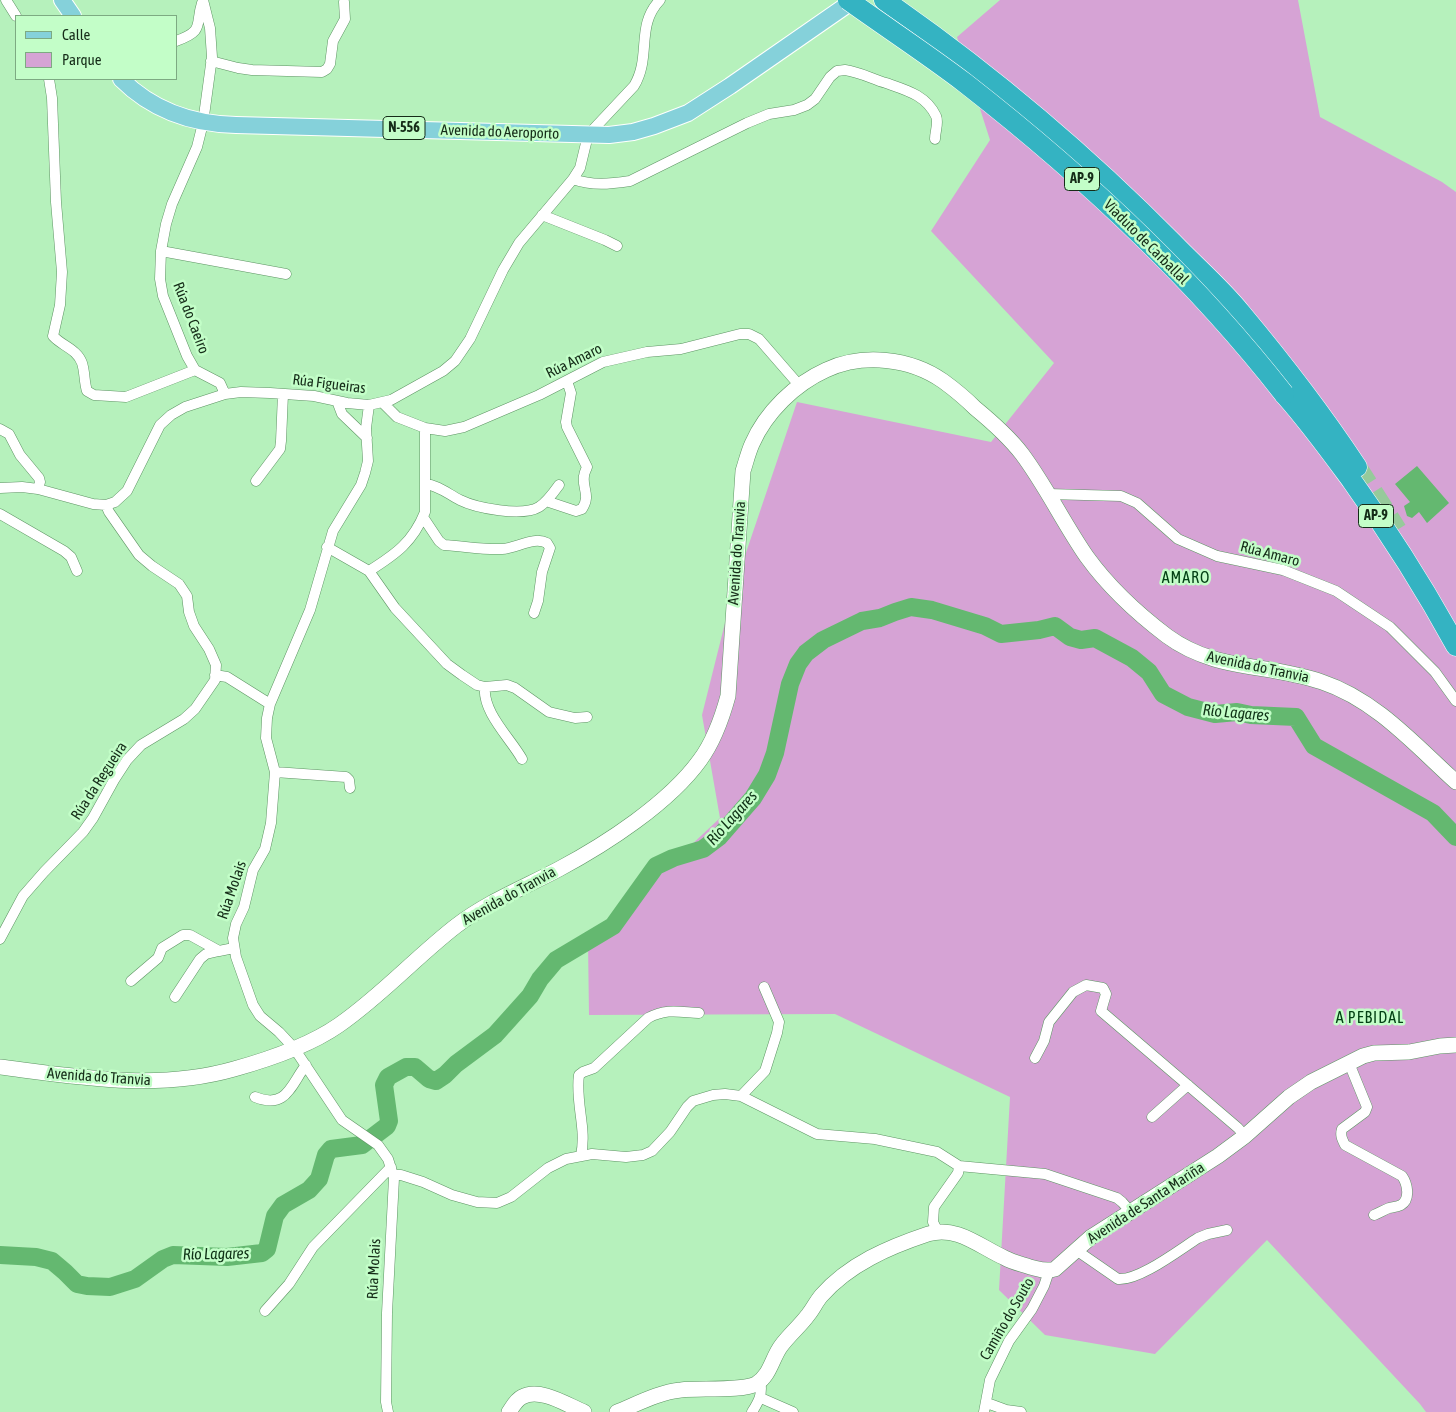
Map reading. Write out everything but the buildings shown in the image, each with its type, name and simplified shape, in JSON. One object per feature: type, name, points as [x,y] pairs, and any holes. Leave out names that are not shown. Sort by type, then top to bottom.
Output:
[{"type":"highway","name":"Viaduto de Carballal","points":[[848,0],[964,83],[1078,175],[1156,249],[1248,348],[1289,387]]},
{"type":"highway","name":"Viaduto de Carballal","points":[[884,0],[984,74],[1056,133],[1132,202],[1240,312],[1289,387]]},
{"type":"highway","name":"AP-9","points":[[1289,387],[1331,428],[1357,467]]},
{"type":"highway","name":"AP-9","points":[[1289,387],[1309,422],[1391,536],[1456,646]]},
{"type":"highway","points":[[1437,593],[1456,625]]},
{"type":"main road","points":[[62,0],[72,15]]},
{"type":"main road","name":"Avenida do Aeroporto","points":[[122,80],[156,105],[182,118],[203,123],[609,135],[633,132],[688,113],[854,0]]},
{"type":"main road","name":"Avenida do Tranvia","points":[[0,1067],[80,1078],[160,1081],[203,1077],[272,1057],[339,1025],[377,995],[456,926],[483,908],[560,869],[605,843],[662,799],[683,780],[701,759],[714,736],[728,696],[743,471],[752,443],[781,402],[799,386],[833,366],[858,361],[893,361],[921,369],[941,380],[961,396],[1012,442],[1023,455],[1088,558],[1115,589],[1165,634],[1183,646],[1213,659],[1323,682],[1364,701],[1387,718],[1456,782]]},
{"type":"main road","name":"Avenida de Santa Mariña","points":[[1049,1271],[1055,1269],[1091,1237],[1210,1161],[1245,1136],[1289,1097],[1311,1082],[1363,1056],[1374,1053],[1391,1051],[1409,1052],[1456,1045]]},
{"type":"main road","points":[[617,1412],[664,1393],[680,1390],[751,1386],[764,1377],[780,1347],[808,1315],[821,1296],[838,1280],[871,1256],[938,1232],[965,1236],[1005,1259],[1049,1271]]},
{"type":"main road","points":[[509,1412],[523,1396],[533,1394],[546,1396],[584,1412]]},
{"type":"street","points":[[6,0],[15,15]]},
{"type":"street","points":[[178,40],[196,30],[199,24],[200,8],[203,0]]},
{"type":"street","name":"Rúa do Caeiro","points":[[203,0],[212,41],[212,61],[203,123],[197,147],[172,204],[161,251],[160,279],[163,296],[187,356],[195,370],[220,383],[225,394]]},
{"type":"street","name":"Rúa Figueiras","points":[[106,506],[116,502],[127,491],[160,425],[171,415],[185,407],[225,394],[241,392],[314,396],[369,405],[383,403],[443,371],[455,361],[470,339],[502,270],[519,243],[573,179],[580,168],[588,135],[634,86],[640,77],[644,63],[645,26],[650,14],[660,0]]},
{"type":"street","points":[[212,61],[252,70],[322,72],[330,64],[333,41],[345,19],[344,2]]},
{"type":"street","points":[[573,179],[594,184],[630,181],[747,123],[769,114],[794,110],[807,105],[814,99],[830,77],[837,71],[845,70],[904,88],[916,94],[937,117],[935,139]]},
{"type":"street","points":[[49,80],[52,98],[56,202],[62,272],[60,305],[53,336],[68,345],[80,358],[83,364],[87,391],[94,395],[126,397],[195,370]]},
{"type":"street","points":[[542,215],[617,246]]},
{"type":"street","points":[[161,251],[286,274]]},
{"type":"street","name":"Rúa Amaro","points":[[383,403],[397,417],[424,428],[444,431],[464,427],[539,395],[603,362],[646,352],[681,349],[740,334],[749,334],[759,339],[799,386]]},
{"type":"street","points":[[546,501],[576,511],[582,510],[586,503],[587,492],[584,476],[587,467],[566,422],[571,393],[568,381]]},
{"type":"street","points":[[256,481],[280,449],[283,394]]},
{"type":"street","points":[[337,401],[346,419],[367,438]]},
{"type":"street","name":"Rúa Molais","points":[[369,405],[368,461],[361,485],[333,531],[310,610],[270,704],[266,738],[275,772],[271,823],[265,849],[253,870],[244,907],[236,924],[233,938],[236,957],[253,1004],[260,1016],[294,1048],[342,1120],[378,1145],[388,1158],[394,1178],[387,1313],[386,1402],[388,1412]]},
{"type":"street","points":[[369,571],[398,552],[420,524],[425,512],[424,428]]},
{"type":"street","points":[[0,429],[9,434],[20,455],[39,478],[38,489]]},
{"type":"street","points":[[425,484],[434,485],[472,505],[490,510],[523,511],[538,508],[560,484]]},
{"type":"street","points":[[0,488],[22,487],[38,489],[106,506],[108,512],[139,555],[179,584],[187,596],[189,612],[194,626],[210,649],[216,665],[215,675],[227,677],[270,704]]},
{"type":"street","name":"Rúa Amaro","points":[[1048,494],[1121,496],[1137,504],[1178,539],[1217,556],[1283,570],[1336,591],[1390,627],[1435,672],[1456,701]]},
{"type":"street","points":[[0,514],[64,551],[72,557],[77,571]]},
{"type":"street","points":[[423,517],[439,541],[444,545],[502,549],[536,540],[547,543],[550,548],[542,572],[538,601],[534,613]]},
{"type":"street","points":[[328,547],[369,571],[395,608],[447,664],[469,680],[485,687],[507,685],[515,688],[549,712],[575,718],[587,717]]},
{"type":"street","name":"Rúa da Regueira","points":[[0,939],[23,896],[83,832],[127,760],[141,744],[184,719],[195,709],[215,680],[215,675]]},
{"type":"street","points":[[485,687],[484,695],[499,728],[513,744],[522,759]]},
{"type":"street","points":[[275,772],[346,777],[349,780],[350,788]]},
{"type":"street","points":[[131,981],[158,958],[162,948],[183,935],[190,935],[219,952]]},
{"type":"street","points":[[175,997],[200,959],[206,954],[234,948]]},
{"type":"street","points":[[1035,1058],[1044,1041],[1049,1022],[1073,992],[1086,985],[1103,988],[1106,994],[1101,1010],[1245,1136]]},
{"type":"street","points":[[741,1096],[765,1071],[777,1033],[779,1022],[764,987]]},
{"type":"street","points":[[581,1155],[583,1146],[579,1115],[579,1075],[594,1068],[648,1018],[659,1012],[672,1010],[699,1012]]},
{"type":"street","points":[[1349,1063],[1367,1107],[1365,1112],[1342,1128],[1340,1133],[1342,1140],[1345,1145],[1402,1176],[1406,1181],[1407,1192],[1405,1201],[1400,1205],[1388,1208],[1374,1215]]},
{"type":"street","points":[[255,1097],[268,1101],[285,1095],[292,1088],[306,1065]]},
{"type":"street","points":[[1152,1117],[1188,1085]]},
{"type":"street","points":[[265,1311],[289,1284],[313,1247],[392,1171],[452,1195],[477,1202],[497,1203],[511,1196],[548,1168],[566,1159],[592,1154],[626,1157],[643,1155],[652,1151],[670,1132],[687,1106],[693,1101],[713,1095],[741,1096],[817,1134],[875,1139],[937,1152],[959,1166],[1045,1174],[1117,1198],[1130,1211]]},
{"type":"street","points":[[938,1232],[933,1222],[934,1207],[958,1173],[959,1166]]},
{"type":"street","points":[[1076,1250],[1118,1278],[1125,1279],[1139,1275],[1198,1238],[1227,1230]]},
{"type":"street","name":"Camiño do Souto","points":[[986,1407],[990,1380],[1009,1341],[1032,1309],[1044,1286],[1049,1271]]},
{"type":"street","points":[[752,1412],[761,1398],[760,1380]]},
{"type":"street","points":[[761,1398],[793,1412]]},
{"type":"street","points":[[986,1407],[1021,1412]]},
{"type":"green space","points":[[1000,0],[1298,0],[1320,117],[1442,182],[1456,192],[1456,1412],[1426,1412],[1267,1240],[1155,1354],[1045,1335],[999,1290],[1010,1097],[835,1014],[589,1015],[588,942],[720,818],[702,715],[733,591],[797,402],[991,442],[1054,363],[931,231],[990,140],[957,37]]},
{"type":"shaded area","points":[[1417,466],[1449,503],[1427,523],[1419,512],[1412,518],[1407,516],[1404,506],[1410,502],[1395,484]]},
{"type":"waterway","name":"Río Lagares","points":[[0,1255],[36,1257],[52,1261],[77,1284],[110,1287],[135,1279],[163,1259],[173,1255],[227,1257],[262,1253],[267,1249],[275,1216],[283,1205],[309,1190],[319,1179],[326,1155],[331,1149],[362,1145],[387,1126],[389,1121],[384,1085],[388,1077],[406,1067],[415,1067],[429,1079],[436,1081],[445,1075],[456,1064],[495,1035],[530,996],[540,979],[556,960],[613,926],[656,866],[673,858],[703,849],[719,837],[753,798],[767,775],[775,753],[790,684],[798,664],[806,653],[823,640],[862,621],[880,618],[911,607],[932,610],[985,626],[1001,634],[1039,630],[1055,626],[1070,637],[1081,640],[1095,638],[1132,658],[1149,672],[1163,694],[1188,707],[1215,714],[1237,712],[1251,715],[1296,717],[1314,746],[1433,813],[1456,837]]},
{"type":"tunnel","points":[[1357,467],[1397,530]]},
{"type":"district","name":"AMARO","points":[[1186,578]]},
{"type":"district","name":"A PEBIDAL","points":[[1370,1018]]}]
